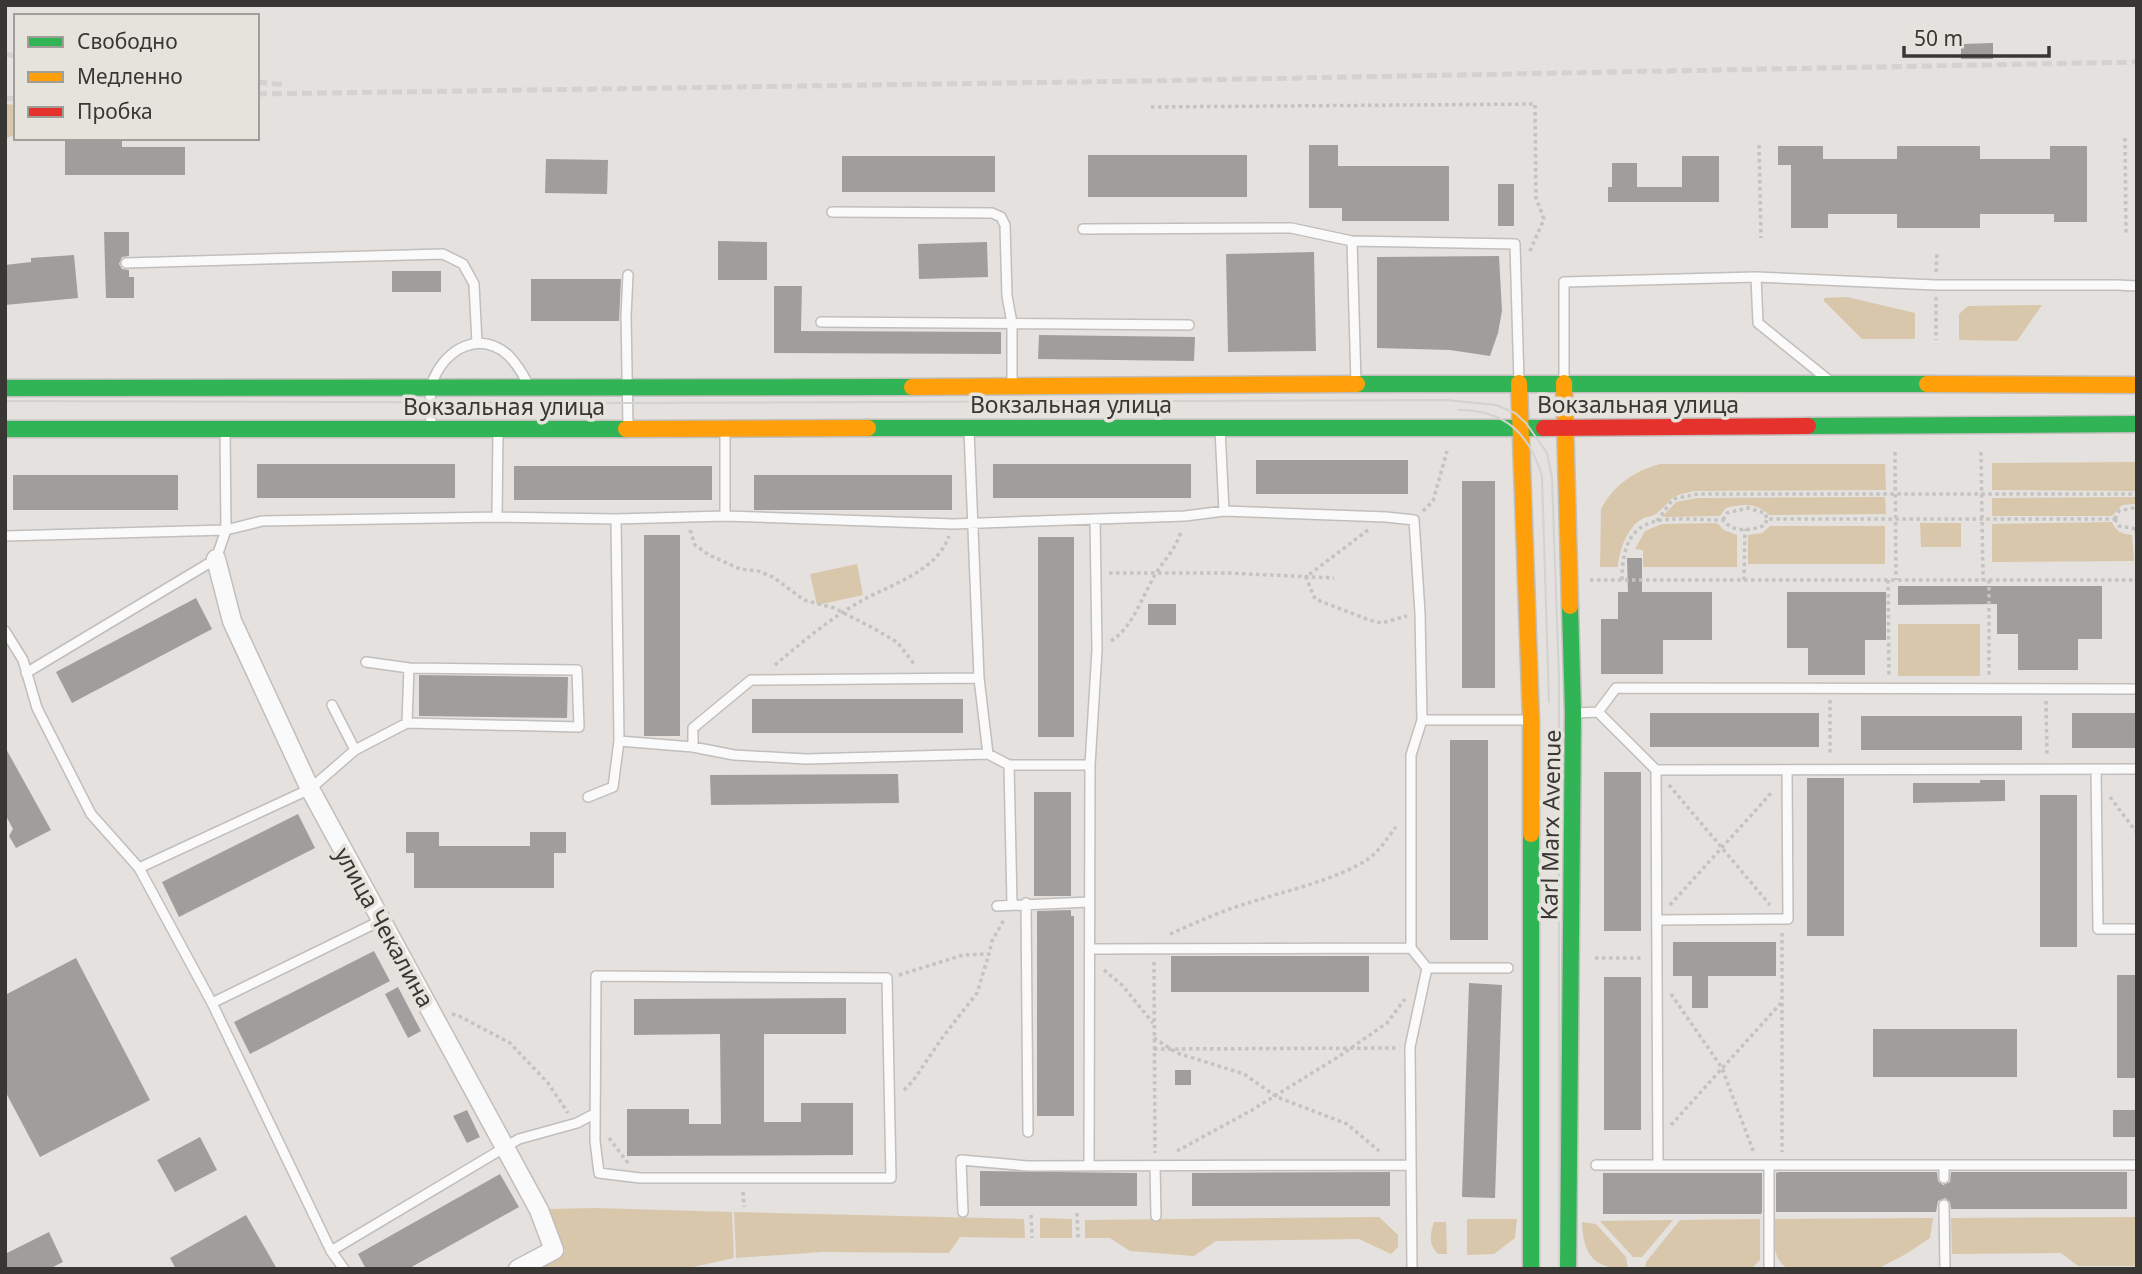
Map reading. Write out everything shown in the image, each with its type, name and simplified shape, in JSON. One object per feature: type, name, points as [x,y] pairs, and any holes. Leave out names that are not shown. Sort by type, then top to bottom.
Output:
[{"type":"main road","name":"Вокзальная улица","points":[[5,388],[530,389],[1519,383],[2137,385]]},
{"type":"main road","name":"Karl Marx Avenue","points":[[1519,383],[1531,720],[1531,1269]]},
{"type":"main road","name":"Karl Marx Avenue","points":[[1564,383],[1573,713],[1568,1269]]},
{"type":"main road","name":"Вокзальная улица","points":[[5,429],[1220,426],[1564,428],[2137,424]]},
{"type":"main road","points":[[1476,428],[1507,444],[1523,474]]},
{"type":"street","name":"улица Чекалина","points":[[216,559],[232,621],[310,789],[539,1210],[554,1250],[517,1269]]},
{"type":"lane","points":[[832,212],[992,213],[1001,217],[1005,225],[1007,296],[1012,323],[1012,386]]},
{"type":"lane","points":[[1083,229],[1291,228],[1352,241],[1515,244],[1519,383]]},
{"type":"lane","points":[[1352,241],[1356,384]]},
{"type":"lane","points":[[126,263],[443,254],[463,264],[474,284],[477,343]]},
{"type":"lane","points":[[628,275],[628,428]]},
{"type":"lane","points":[[1564,383],[1564,282],[1756,277],[1936,285],[2137,286]]},
{"type":"lane","points":[[1756,277],[1758,323],[1833,383]]},
{"type":"lane","points":[[821,322],[1189,325]]},
{"type":"lane","points":[[431,428],[431,388],[434,378],[447,357],[461,346],[477,343],[507,355],[530,389]]},
{"type":"lane","points":[[1220,426],[1224,511]]},
{"type":"lane","points":[[26,673],[216,559],[226,530],[225,428]]},
{"type":"lane","points":[[724,428],[724,516]]},
{"type":"lane","points":[[969,428],[979,678],[988,754]]},
{"type":"lane","points":[[497,517],[498,429]]},
{"type":"lane","points":[[5,536],[226,530],[262,521],[497,517],[616,519],[724,516],[974,524],[1185,516],[1224,511],[1414,520],[1420,613],[1422,720],[1411,755],[1411,948],[1427,968]]},
{"type":"lane","points":[[589,797],[613,787],[619,741],[616,519]]},
{"type":"lane","points":[[1089,1166],[1090,765],[1097,650],[1095,519]]},
{"type":"lane","points":[[5,631],[23,660],[37,708],[91,814],[139,867],[212,1003],[331,1251],[344,1269]]},
{"type":"lane","points":[[139,867],[310,789],[355,750],[407,723],[579,727],[577,670],[409,668],[366,662]]},
{"type":"lane","points":[[407,723],[409,668]]},
{"type":"lane","points":[[693,747],[693,729],[751,680],[979,678]]},
{"type":"lane","points":[[1598,712],[1616,688],[2137,689]]},
{"type":"lane","points":[[332,705],[355,750]]},
{"type":"lane","points":[[1573,713],[1598,712],[1656,770],[1787,772],[2047,769],[2096,774],[2137,769]]},
{"type":"lane","points":[[1422,720],[1531,720]]},
{"type":"lane","points":[[619,741],[693,747],[734,755],[806,759],[988,754],[1009,765],[1090,765]]},
{"type":"lane","points":[[1009,765],[1012,904]]},
{"type":"lane","points":[[1656,770],[1658,1165]]},
{"type":"lane","points":[[1657,920],[1788,919],[1787,772]]},
{"type":"lane","points":[[2096,774],[2098,929],[2137,929]]},
{"type":"lane","points":[[997,905],[1089,902]]},
{"type":"lane","points":[[1026,903],[1028,1132]]},
{"type":"lane","points":[[212,1003],[380,921]]},
{"type":"lane","points":[[1090,949],[1411,948]]},
{"type":"lane","points":[[1427,968],[1508,968]]},
{"type":"lane","points":[[1412,1269],[1410,1048],[1427,968]]},
{"type":"lane","points":[[596,976],[887,978],[891,1178],[640,1178],[599,1173],[594,1114],[596,976]]},
{"type":"lane","points":[[331,1251],[519,1139],[577,1124],[594,1114]]},
{"type":"lane","points":[[962,1212],[961,1160],[1028,1166],[1410,1165]]},
{"type":"lane","points":[[1596,1165],[2137,1165]]},
{"type":"lane","points":[[1769,1165],[1769,1269]]},
{"type":"lane","points":[[1944,1165],[1944,1178]]},
{"type":"lane","points":[[1155,1166],[1156,1216]]},
{"type":"lane","points":[[1944,1205],[1945,1269]]},
{"type":"path","points":[[1151,107],[1535,104],[1536,198],[1544,219],[1530,251]]},
{"type":"path","points":[[2125,138],[2126,235]]},
{"type":"path","points":[[1759,145],[1761,238]]},
{"type":"path","points":[[1414,520],[1433,500],[1447,451]]},
{"type":"path","points":[[1895,452],[1896,580]]},
{"type":"path","points":[[1981,452],[1983,580]]},
{"type":"path","points":[[1657,521],[1674,499],[1698,494],[2137,494]]},
{"type":"path","points":[[2115,519],[2119,512],[2137,507]]},
{"type":"path","points":[[1622,580],[1622,561],[1626,546],[1635,531],[1647,522],[1723,520],[1733,528],[1756,529],[1765,525],[1767,519],[1765,513],[1748,508],[1727,513],[1723,520]]},
{"type":"path","points":[[1097,650],[1121,634],[1133,616],[1179,539],[1185,516]]},
{"type":"path","points":[[685,517],[695,545],[709,555],[740,569],[758,571],[773,577],[804,600],[834,608],[897,642],[911,662],[938,679]]},
{"type":"path","points":[[1306,577],[1386,517]]},
{"type":"path","points":[[1767,519],[2115,519]]},
{"type":"path","points":[[2115,519],[2119,526],[2137,529],[2137,541]]},
{"type":"path","points":[[757,680],[806,639],[843,613],[926,565],[944,549],[953,524]]},
{"type":"path","points":[[1744,580],[1745,529]]},
{"type":"path","points":[[1096,574],[1227,573],[1334,578]]},
{"type":"path","points":[[1306,577],[1315,599],[1368,620],[1382,622],[1420,613]]},
{"type":"path","points":[[1594,580],[2137,580]]},
{"type":"path","points":[[1888,580],[1889,688]]},
{"type":"path","points":[[1989,580],[1989,688]]},
{"type":"path","points":[[1830,688],[1830,770]]},
{"type":"path","points":[[2046,688],[2047,769]]},
{"type":"path","points":[[1656,770],[1782,919],[1782,1165]]},
{"type":"path","points":[[1657,920],[1787,772]]},
{"type":"path","points":[[2096,774],[2137,833]]},
{"type":"path","points":[[1155,1166],[1153,948],[1164,937],[1209,916],[1300,887],[1368,859],[1395,828],[1411,818]]},
{"type":"path","points":[[890,1103],[913,1081],[977,993],[992,941],[1012,904]]},
{"type":"path","points":[[1090,949],[1101,968],[1122,985],[1154,1025]]},
{"type":"path","points":[[887,978],[963,955],[989,954]]},
{"type":"path","points":[[1595,958],[1657,958]]},
{"type":"path","points":[[1657,975],[1722,1068],[1758,1165]]},
{"type":"path","points":[[1155,1166],[1188,1143],[1224,1126],[1352,1048],[1387,1023],[1408,995]]},
{"type":"path","points":[[1658,1139],[1782,1002]]},
{"type":"path","points":[[448,1014],[459,1016],[510,1043],[548,1083],[577,1124]]},
{"type":"path","points":[[1154,1038],[1177,1053],[1244,1074],[1274,1095],[1347,1124],[1392,1165]]},
{"type":"path","points":[[1154,1049],[1410,1048]]},
{"type":"path","points":[[595,1140],[608,1137],[640,1178]]},
{"type":"path","points":[[1077,1213],[1078,1238]]},
{"type":"path","points":[[1031,1214],[1032,1238]]},
{"type":"shaded area","points":[[5,104],[14,105],[14,136],[5,138]]},
{"type":"shaded area","points":[[1847,297],[1915,313],[1915,339],[1862,339],[1824,301],[1824,298]]},
{"type":"shaded area","points":[[2042,305],[2017,341],[1959,340],[1959,314],[1968,306]]},
{"type":"shaded area","points":[[2137,462],[2137,491],[1992,490],[1992,463]]},
{"type":"shaded area","points":[[1660,464],[1885,464],[1886,490],[1685,493],[1672,498],[1655,514],[1642,519],[1632,528],[1622,547],[1618,567],[1600,567],[1601,509],[1612,493],[1626,480]]},
{"type":"shaded area","points":[[1885,497],[1886,514],[1769,515],[1754,506],[1743,505],[1726,508],[1720,516],[1662,517],[1676,502],[1697,498]]},
{"type":"shaded area","points":[[2137,497],[2137,504],[2122,505],[2112,516],[1992,516],[1992,498]]},
{"type":"shaded area","points":[[2112,522],[2120,532],[2132,535],[2134,561],[1992,562],[1992,524]]},
{"type":"shaded area","points":[[1717,523],[1724,530],[1737,535],[1737,567],[1643,567],[1643,550],[1635,549],[1645,531],[1662,524]]},
{"type":"shaded area","points":[[1920,523],[1961,523],[1961,547],[1921,547]]},
{"type":"shaded area","points":[[1770,526],[1885,526],[1885,564],[1748,564],[1748,535],[1762,533]]},
{"type":"shaded area","points":[[857,564],[863,595],[817,605],[810,574]]},
{"type":"shaded area","points":[[1898,624],[1980,624],[1980,676],[1898,676]]},
{"type":"shaded area","points":[[548,1209],[732,1212],[734,1258],[684,1269],[536,1269],[565,1251]]},
{"type":"shaded area","points":[[734,1212],[1024,1219],[1025,1238],[960,1237],[949,1253],[822,1252],[736,1258]]},
{"type":"shaded area","points":[[1379,1217],[1398,1235],[1398,1247],[1391,1254],[1359,1239],[1216,1241],[1194,1256],[1130,1251],[1110,1238],[1085,1238],[1085,1220]]},
{"type":"shaded area","points":[[2137,1217],[2137,1266],[2078,1266],[2061,1253],[1952,1254],[1951,1218]]},
{"type":"shaded area","points":[[1040,1218],[1072,1219],[1072,1238],[1040,1238]]},
{"type":"shaded area","points":[[1933,1218],[1930,1238],[1879,1268],[1789,1269],[1776,1254],[1774,1219]]},
{"type":"shaded area","points":[[1467,1219],[1517,1219],[1515,1238],[1494,1254],[1467,1255]]},
{"type":"shaded area","points":[[1760,1219],[1760,1260],[1751,1269],[1645,1269],[1646,1262],[1680,1220]]},
{"type":"shaded area","points":[[1673,1220],[1642,1257],[1633,1257],[1600,1221]]},
{"type":"shaded area","points":[[1434,1222],[1446,1222],[1447,1254],[1438,1254],[1431,1242]]},
{"type":"shaded area","points":[[1582,1222],[1596,1224],[1626,1257],[1628,1269],[1606,1266],[1592,1258],[1585,1243]]},
{"type":"building","points":[[1993,43],[1993,59],[1961,59],[1961,44]]},
{"type":"building","points":[[65,140],[122,140],[122,147],[185,147],[185,175],[65,175]]},
{"type":"building","points":[[1309,145],[1338,145],[1338,166],[1449,166],[1449,221],[1342,221],[1342,208],[1309,208]]},
{"type":"building","points":[[1778,146],[1823,146],[1823,159],[1897,159],[1897,146],[1980,146],[1980,159],[2050,159],[2050,146],[2087,146],[2087,222],[2054,222],[2054,214],[1980,214],[1980,228],[1897,228],[1897,214],[1828,214],[1828,228],[1791,228],[1791,165],[1778,165]]},
{"type":"building","points":[[1088,155],[1247,155],[1247,197],[1088,197]]},
{"type":"building","points":[[842,156],[995,156],[995,192],[842,192]]},
{"type":"building","points":[[1682,156],[1719,156],[1719,202],[1608,202],[1608,187],[1612,187],[1612,163],[1637,163],[1637,187],[1682,187]]},
{"type":"building","points":[[546,159],[608,160],[607,194],[545,193]]},
{"type":"building","points":[[1498,184],[1514,184],[1514,226],[1498,226]]},
{"type":"building","points":[[104,232],[129,232],[129,256],[122,257],[119,264],[122,269],[129,270],[129,277],[134,277],[134,298],[106,298]]},
{"type":"building","points":[[718,241],[767,242],[767,280],[718,280]]},
{"type":"building","points":[[987,242],[988,277],[919,279],[918,244]]},
{"type":"building","points":[[1314,252],[1316,351],[1228,352],[1226,254]]},
{"type":"building","points":[[74,255],[78,298],[5,305],[5,265],[31,262],[31,258]]},
{"type":"building","points":[[1499,256],[1502,311],[1490,356],[1450,350],[1377,348],[1377,257]]},
{"type":"building","points":[[392,271],[441,271],[441,292],[392,292]]},
{"type":"building","points":[[531,279],[621,279],[619,321],[531,321]]},
{"type":"building","points":[[774,286],[802,286],[801,331],[1001,332],[1001,354],[774,353]]},
{"type":"building","points":[[1039,335],[1195,337],[1194,361],[1038,359]]},
{"type":"building","points":[[1256,460],[1408,460],[1408,494],[1256,494]]},
{"type":"building","points":[[257,464],[455,464],[455,498],[257,498]]},
{"type":"building","points":[[993,464],[1191,464],[1191,498],[993,498]]},
{"type":"building","points":[[514,466],[712,466],[712,500],[514,500]]},
{"type":"building","points":[[13,475],[178,475],[178,510],[13,510]]},
{"type":"building","points":[[754,475],[952,475],[952,510],[754,510]]},
{"type":"building","points":[[1462,481],[1495,481],[1495,688],[1462,688]]},
{"type":"building","points":[[644,535],[680,535],[680,736],[644,736]]},
{"type":"building","points":[[1038,537],[1074,537],[1074,737],[1038,737]]},
{"type":"building","points":[[1627,558],[1642,558],[1642,592],[1712,592],[1712,640],[1663,640],[1663,674],[1601,674],[1601,619],[1618,619],[1618,592],[1628,592]]},
{"type":"building","points":[[1898,586],[2102,586],[2102,639],[2078,639],[2078,670],[2018,670],[2018,634],[1997,634],[1997,604],[1898,605]]},
{"type":"building","points":[[1787,592],[1886,592],[1886,640],[1865,640],[1865,675],[1808,675],[1808,648],[1787,648]]},
{"type":"building","points":[[196,598],[212,629],[72,703],[56,672]]},
{"type":"building","points":[[1148,604],[1176,604],[1176,625],[1148,625]]},
{"type":"building","points":[[419,675],[568,677],[567,718],[419,716]]},
{"type":"building","points":[[752,699],[963,699],[963,733],[752,733]]},
{"type":"building","points":[[1650,713],[1819,713],[1819,747],[1650,747]]},
{"type":"building","points":[[2072,713],[2137,713],[2137,748],[2072,748]]},
{"type":"building","points":[[1861,716],[2022,716],[2022,750],[1861,750]]},
{"type":"building","points":[[1450,740],[1488,740],[1488,940],[1450,940]]},
{"type":"building","points":[[5,747],[51,830],[16,848],[9,836],[13,829],[5,814]]},
{"type":"building","points":[[1604,772],[1641,772],[1641,931],[1604,931]]},
{"type":"building","points":[[898,774],[899,803],[711,805],[710,775]]},
{"type":"building","points":[[1807,778],[1844,778],[1844,936],[1807,936]]},
{"type":"building","points":[[1980,780],[2005,780],[2005,801],[1913,803],[1913,783],[1980,783]]},
{"type":"building","points":[[1034,792],[1071,792],[1071,896],[1034,896]]},
{"type":"building","points":[[2040,795],[2077,795],[2077,947],[2040,947]]},
{"type":"building","points":[[298,814],[315,848],[179,917],[162,882]]},
{"type":"building","points":[[406,832],[439,832],[439,846],[530,846],[530,832],[566,832],[566,853],[554,853],[554,888],[414,888],[414,853],[406,853]]},
{"type":"building","points":[[1071,910],[1071,916],[1074,916],[1074,1116],[1037,1116],[1037,911]]},
{"type":"building","points":[[1673,942],[1776,942],[1776,976],[1708,976],[1708,1008],[1692,1008],[1692,976],[1673,976]]},
{"type":"building","points":[[374,951],[390,981],[250,1054],[234,1022]]},
{"type":"building","points":[[1171,956],[1369,956],[1369,992],[1171,992]]},
{"type":"building","points":[[76,958],[150,1100],[40,1157],[5,1091],[5,995]]},
{"type":"building","points":[[2117,975],[2137,975],[2137,1078],[2117,1078]]},
{"type":"building","points":[[1604,977],[1641,977],[1641,1130],[1604,1130]]},
{"type":"building","points":[[1469,983],[1502,985],[1495,1198],[1462,1197]]},
{"type":"building","points":[[398,987],[421,1031],[408,1038],[385,994]]},
{"type":"building","points":[[846,998],[846,1034],[764,1034],[764,1122],[801,1122],[801,1103],[853,1103],[853,1155],[627,1156],[627,1109],[689,1109],[689,1124],[721,1124],[720,1034],[634,1035],[634,999]]},
{"type":"building","points":[[1873,1029],[2017,1029],[2017,1077],[1873,1077]]},
{"type":"building","points":[[1175,1070],[1191,1070],[1191,1085],[1175,1085]]},
{"type":"building","points":[[467,1110],[480,1137],[467,1143],[453,1116]]},
{"type":"building","points":[[2113,1110],[2137,1110],[2137,1137],[2113,1137]]},
{"type":"building","points":[[200,1137],[217,1170],[175,1192],[157,1160]]},
{"type":"building","points":[[980,1171],[1137,1173],[1137,1206],[980,1206]]},
{"type":"building","points":[[1390,1172],[1390,1206],[1192,1206],[1192,1173]]},
{"type":"building","points":[[1937,1172],[1938,1181],[1943,1185],[1950,1182],[1951,1172],[2127,1172],[2127,1209],[1951,1209],[1950,1202],[1945,1198],[1938,1201],[1936,1212],[1776,1212],[1776,1173]]},
{"type":"building","points":[[1603,1173],[1762,1173],[1762,1212],[1603,1214]]},
{"type":"building","points":[[500,1174],[519,1207],[408,1269],[366,1269],[358,1254]]},
{"type":"building","points":[[246,1215],[277,1269],[176,1269],[170,1258]]},
{"type":"building","points":[[49,1232],[63,1262],[49,1269],[5,1269],[5,1254]]},
{"type":"tram line","points":[[5,401],[629,403],[1446,400],[1496,405],[1515,413],[1526,423],[1547,453],[1552,478],[1559,678],[1559,1269]]},
{"type":"tram line","points":[[1458,410],[1489,414],[1513,427],[1530,448],[1542,476],[1549,702]]},
{"type":"railway","points":[[5,54],[14,56]]},
{"type":"railway","points":[[259,94],[2137,62]]},
{"type":"railway","points":[[259,82],[287,85]]},
{"type":"railway","points":[[5,99],[14,98]]},
{"type":"traffic: fast","points":[[1357,384],[1927,384]]},
{"type":"traffic: fast","points":[[5,388],[912,387]]},
{"type":"traffic: fast","points":[[1808,426],[2137,424]]},
{"type":"traffic: fast","points":[[868,428],[1544,428]]},
{"type":"traffic: fast","points":[[5,429],[626,429]]},
{"type":"traffic: fast","points":[[1568,1269],[1573,713],[1570,606]]},
{"type":"traffic: fast","points":[[1531,834],[1531,1269]]},
{"type":"traffic: slow","points":[[1519,383],[1531,720],[1531,834]]},
{"type":"traffic: slow","points":[[1564,383],[1570,606]]},
{"type":"traffic: slow","points":[[912,387],[1357,384]]},
{"type":"traffic: slow","points":[[1927,384],[2137,385]]},
{"type":"traffic: slow","points":[[626,429],[868,428]]},
{"type":"traffic: jam","points":[[1544,428],[1808,426]]}]
